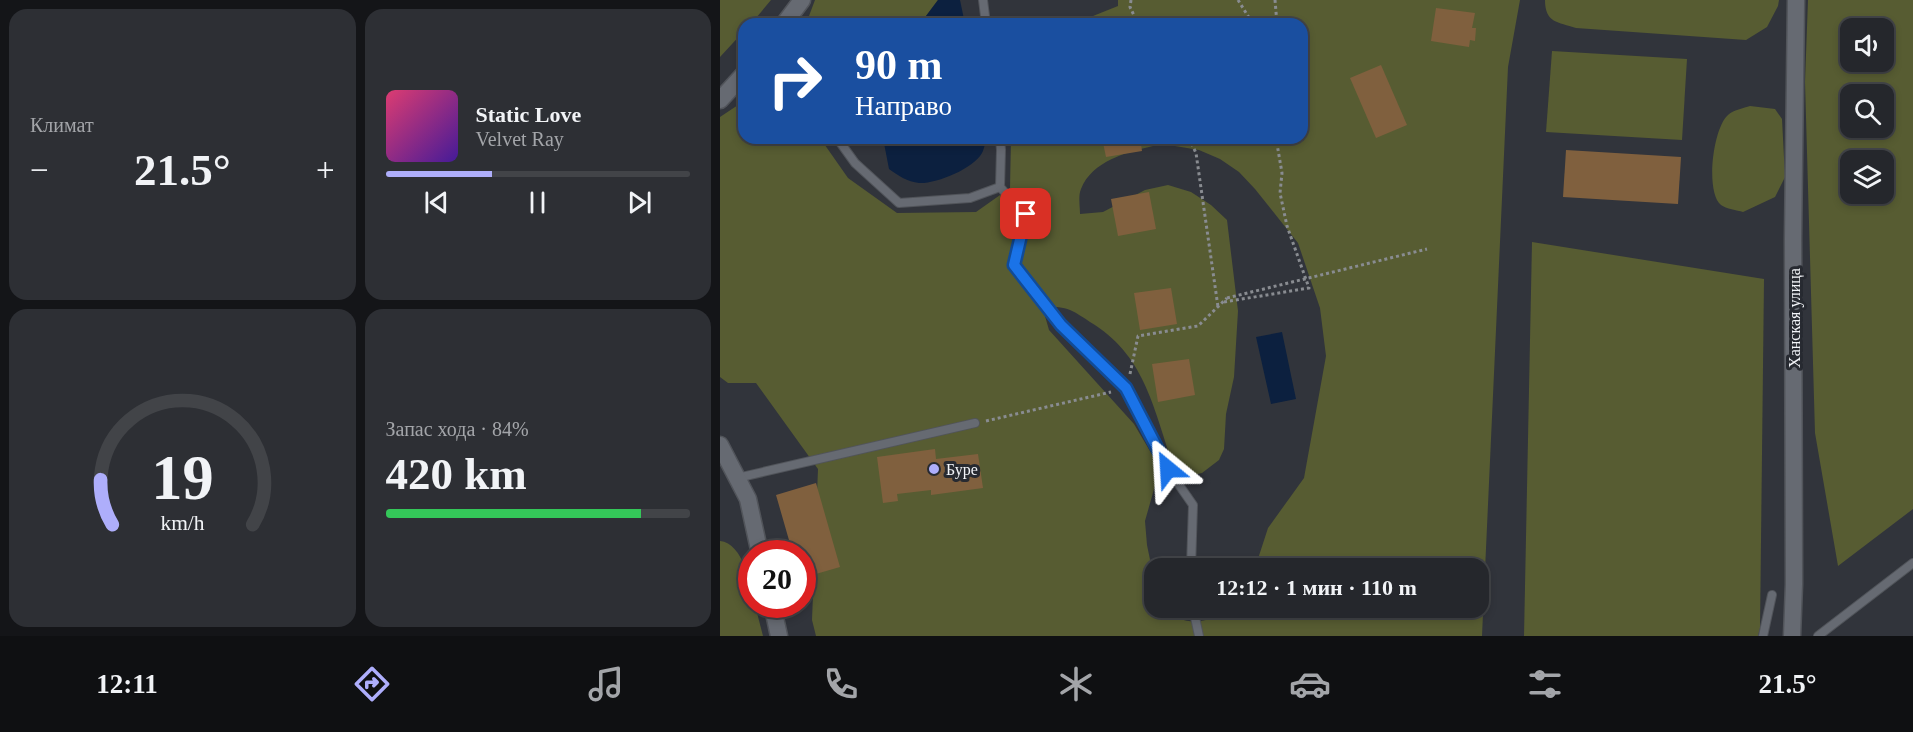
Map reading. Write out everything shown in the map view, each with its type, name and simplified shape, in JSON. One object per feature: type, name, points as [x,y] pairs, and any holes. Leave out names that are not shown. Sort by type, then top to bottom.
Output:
[{"type":"street","points":[[788,18],[802,0]]},
{"type":"street","name":"Ханская улица","points":[[1792,636],[1796,0]]},
{"type":"street","points":[[720,100],[738,80]]},
{"type":"street","points":[[720,445],[748,499],[757,540]]},
{"type":"street","points":[[775,618],[779,636]]},
{"type":"lane","points":[[983,0],[985,18]]},
{"type":"lane","points":[[841,144],[855,164],[899,203],[970,198],[1000,187]]},
{"type":"lane","points":[[1000,144],[1000,187],[1026,214],[1014,265],[1061,325],[1126,388],[1168,469],[1193,505],[1191,558]]},
{"type":"lane","points":[[737,478],[975,423]]},
{"type":"lane","points":[[1818,636],[1913,564]]},
{"type":"lane","points":[[1763,636],[1772,595]]},
{"type":"lane","points":[[1195,618],[1199,636]]},
{"type":"path","points":[[1131,0],[1130,7],[1135,18]]},
{"type":"path","points":[[1238,0],[1249,18]]},
{"type":"path","points":[[1275,0],[1276,18]]},
{"type":"path","points":[[1192,144],[1196,153],[1218,307]]},
{"type":"path","points":[[1223,303],[1309,288],[1287,226],[1282,204],[1280,193],[1282,173],[1277,144]]},
{"type":"path","points":[[975,423],[1126,388],[1138,336],[1198,327],[1227,298],[1427,249]]},
{"type":"green space","points":[[720,0],[771,0],[756,18],[738,18],[738,38],[720,57]]},
{"type":"green space","points":[[815,0],[938,0],[924,18],[808,18]]},
{"type":"green space","points":[[1118,0],[1520,0],[1508,67],[1486,558],[1258,558],[1268,528],[1304,478],[1326,356],[1320,308],[1298,243],[1255,189],[1239,172],[1220,159],[1199,150],[1175,146],[1143,148],[1111,159],[1093,171],[1086,179],[1079,198],[1080,214],[1103,212],[1145,190],[1168,185],[1191,192],[1211,205],[1227,220],[1238,311],[1234,377],[1226,414],[1224,449],[1219,460],[1202,473],[1189,476],[1178,471],[1172,462],[1144,383],[1123,350],[1108,335],[1070,310],[1048,306],[1045,316],[1049,330],[1134,424],[1160,468],[1145,521],[1150,558],[1144,558],[1144,618],[1178,618],[1196,622],[1214,618],[1483,618],[1482,636],[816,636],[812,620],[816,618],[815,540],[818,469],[756,383],[728,383],[720,377],[720,117],[738,105],[738,144],[824,144],[848,178],[897,213],[976,212],[1010,188],[1011,144],[1308,144],[1308,18],[1088,18],[1118,6]]},
{"type":"green space","points":[[1545,0],[1779,0],[1767,27],[1746,40],[1576,28],[1558,23],[1550,17]]},
{"type":"green space","points":[[1808,0],[1913,0],[1913,509],[1838,566],[1815,433],[1805,82]]},
{"type":"green space","points":[[1552,51],[1687,59],[1682,140],[1546,132]]},
{"type":"green space","points":[[1750,106],[1775,109],[1782,119],[1785,177],[1775,197],[1743,212],[1721,205],[1716,198],[1712,174],[1715,146],[1723,122],[1730,113]]},
{"type":"green space","points":[[1532,242],[1764,279],[1760,628],[1758,636],[1524,636]]},
{"type":"green space","points":[[720,541],[728,544],[738,554],[738,618],[758,618],[763,636],[720,636]]},
{"type":"water","points":[[938,0],[960,0],[964,18],[924,18]]},
{"type":"water","points":[[884,144],[985,144],[982,153],[971,165],[935,181],[919,183],[907,180],[889,169]]},
{"type":"water","points":[[1282,332],[1296,399],[1271,404],[1256,337]]},
{"type":"building","points":[[1436,8],[1475,13],[1472,28],[1476,28],[1475,41],[1470,40],[1469,47],[1431,41]]},
{"type":"building","points":[[1381,65],[1407,125],[1376,138],[1350,78]]},
{"type":"building","points":[[1103,144],[1141,144],[1142,151],[1106,157]]},
{"type":"building","points":[[1566,150],[1681,157],[1678,204],[1563,197]]},
{"type":"building","points":[[1149,192],[1156,229],[1118,236],[1111,199]]},
{"type":"building","points":[[1171,288],[1177,324],[1140,330],[1134,293]]},
{"type":"building","points":[[1189,359],[1195,395],[1158,402],[1152,364]]},
{"type":"building","points":[[935,449],[936,459],[978,454],[983,488],[931,495],[931,490],[897,494],[898,501],[883,503],[877,457]]},
{"type":"building","points":[[816,483],[840,567],[816,574],[816,540],[789,540],[776,495]]},
{"type":"place","name":"Буре","points":[[934,469]]},
{"type":"route","points":[[1026,214],[1014,265],[1061,325],[1126,388],[1168,469]]}]
